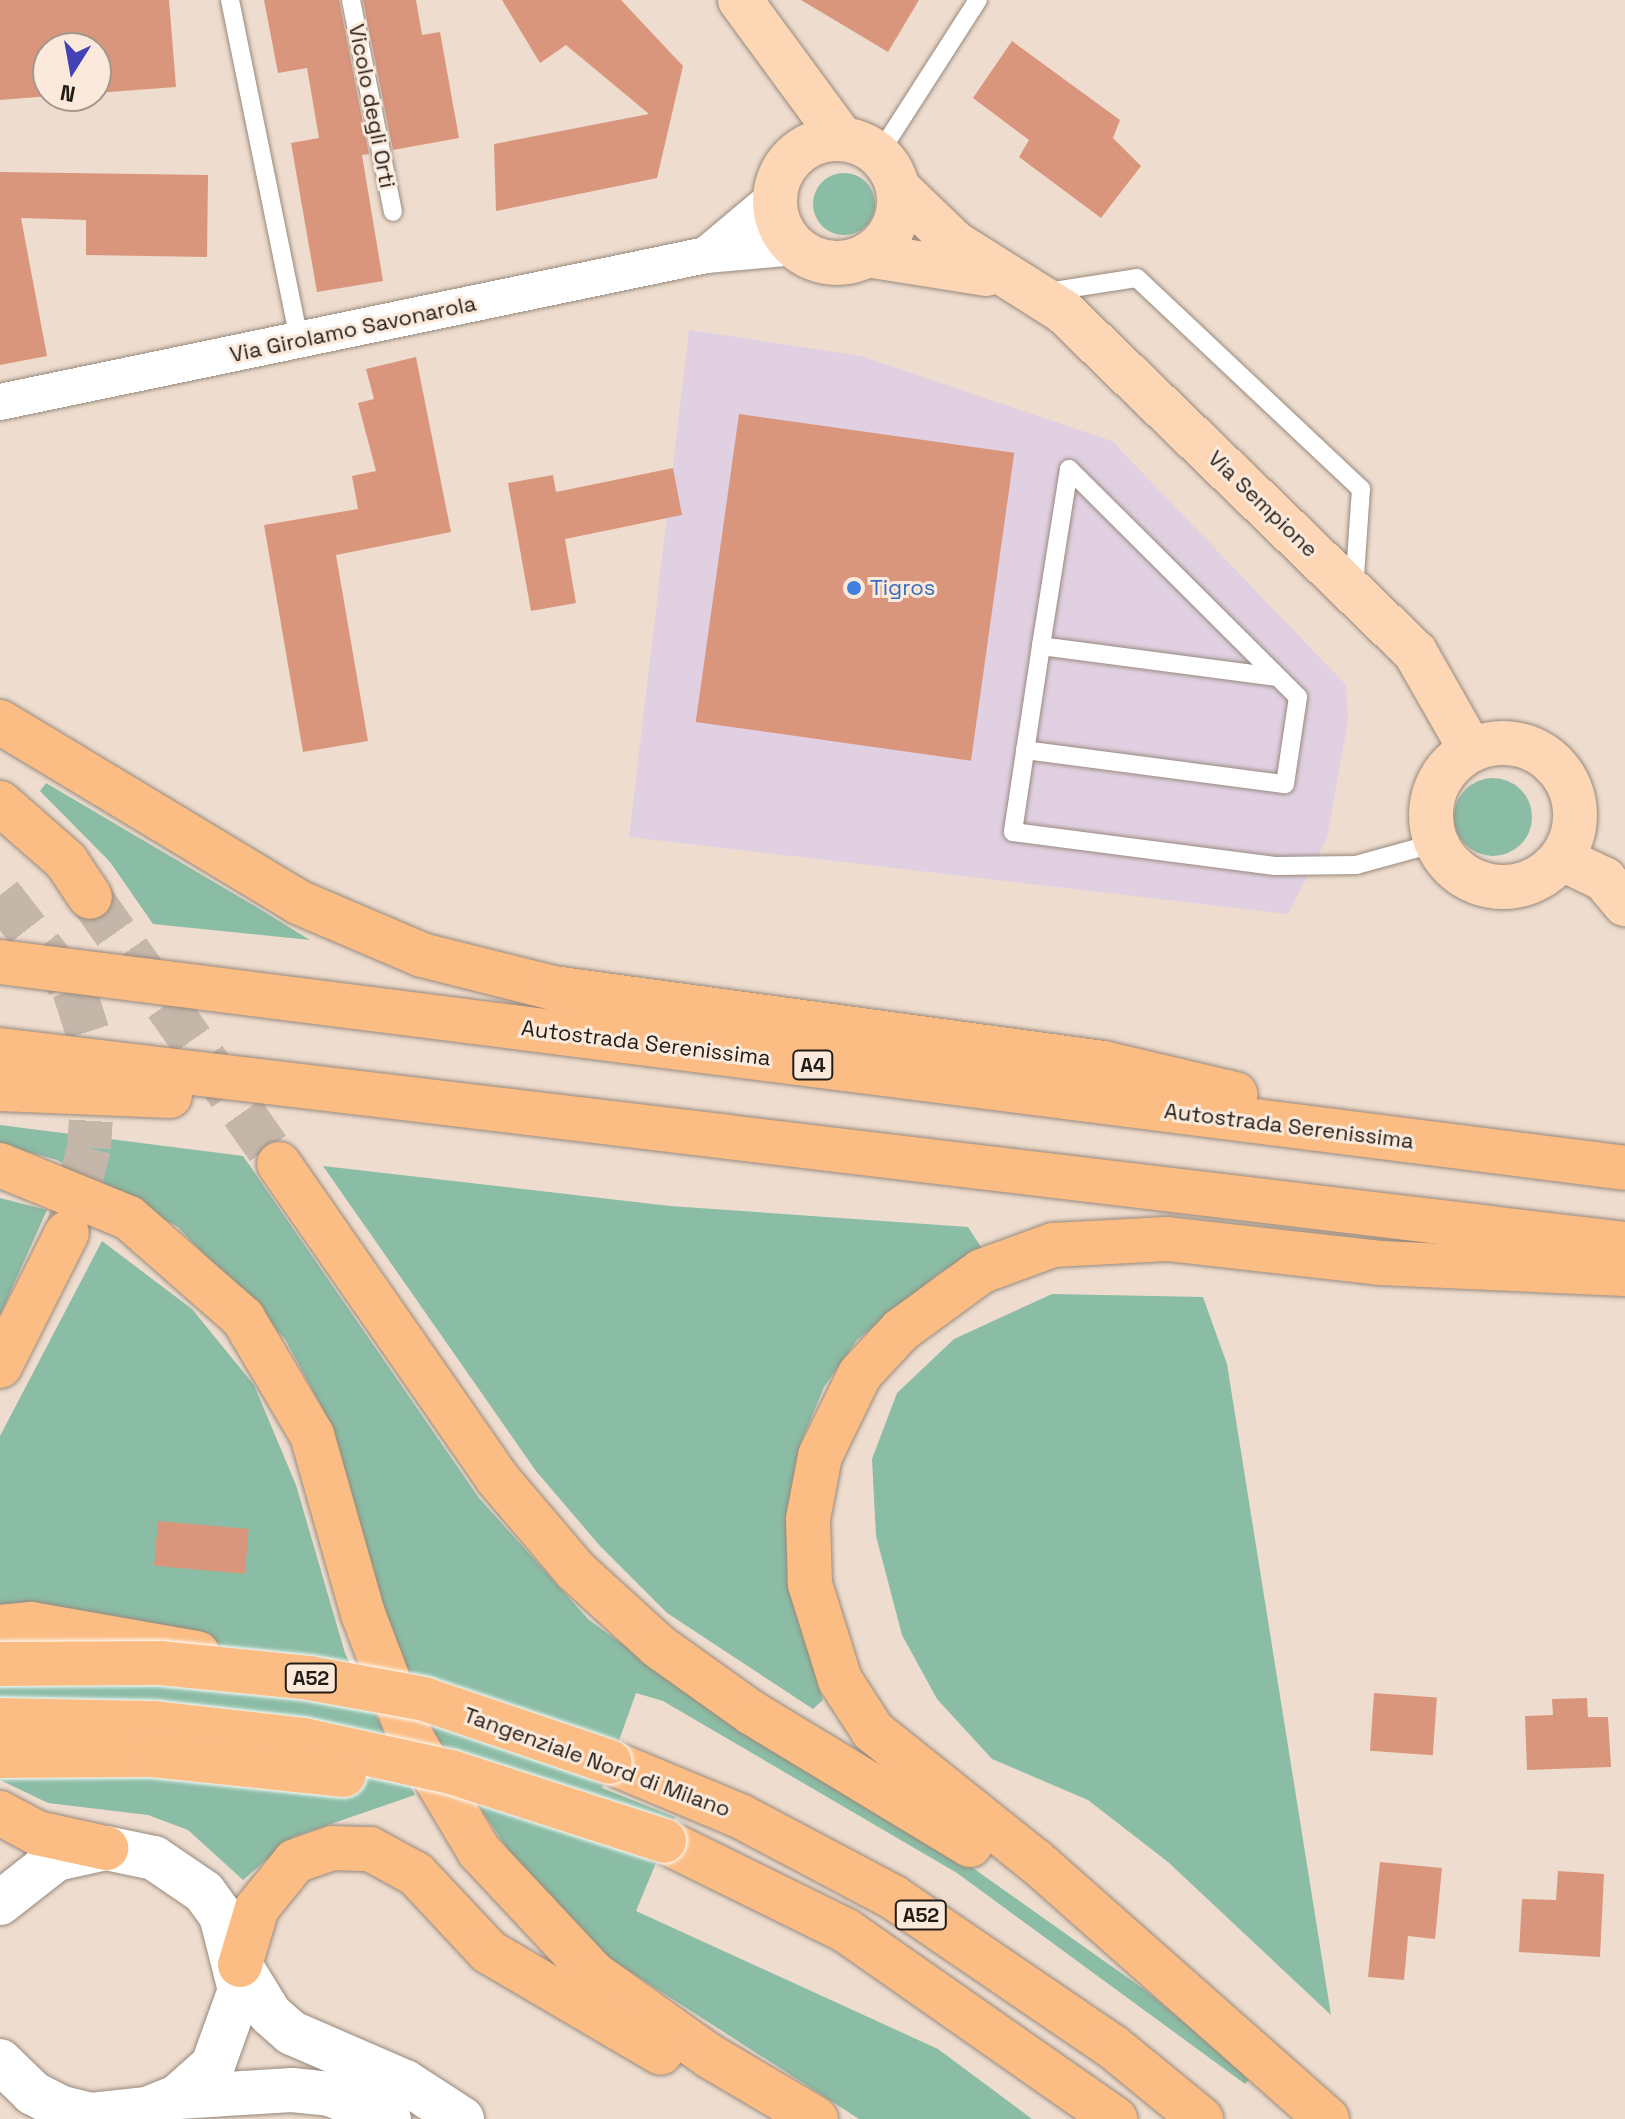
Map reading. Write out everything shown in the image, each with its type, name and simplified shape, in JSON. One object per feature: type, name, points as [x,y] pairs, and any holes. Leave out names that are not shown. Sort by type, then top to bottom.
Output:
[{"type":"highway","name":"A4","points":[[0,722],[298,902],[482,973],[1103,1063],[1459,1147]]},
{"type":"highway","points":[[0,803],[66,861],[90,897]]},
{"type":"highway","name":"Autostrada Serenissima","points":[[0,962],[1625,1168]]},
{"type":"highway","points":[[0,1050],[1625,1244]]},
{"type":"highway","points":[[0,1089],[472,1106]]},
{"type":"highway","points":[[279,1164],[497,1478],[620,1613],[752,1713],[1057,1903],[1232,2033]]},
{"type":"highway","points":[[0,1165],[129,1218],[243,1318],[312,1435],[363,1614],[408,1732],[479,1851],[594,1974],[711,2057],[816,2119]]},
{"type":"highway","points":[[0,1366],[67,1233]]},
{"type":"highway","points":[[1327,2119],[1035,1861],[901,1759],[854,1705],[825,1644],[808,1549],[820,1456],[845,1400],[878,1352],[952,1288],[1053,1245],[1167,1239],[1380,1263],[1625,1274]]},
{"type":"highway","points":[[0,1627],[160,1644],[309,1678]]},
{"type":"highway","name":"Tangenziale Nord di Milano","points":[[0,1664],[160,1663],[309,1678],[424,1699],[610,1762],[740,1816],[893,1897],[1113,2047],[1201,2119]]},
{"type":"highway","name":"A52","points":[[0,1720],[251,1733],[366,1752],[534,1795],[664,1841],[845,1930],[1115,2119]]},
{"type":"highway","points":[[0,1756],[150,1755],[534,1795]]},
{"type":"highway","points":[[0,1813],[37,1833],[106,1848]]},
{"type":"highway","points":[[240,1965],[257,1908],[295,1861],[332,1848],[370,1849],[402,1863],[470,1936],[545,1989],[791,2119]]},
{"type":"main road","name":"Via Sempione","points":[[748,9],[873,161],[955,243],[1032,288],[1415,652],[1471,750]]},
{"type":"main road","name":"Via Sempione","points":[[748,9],[785,104],[782,179]]},
{"type":"main road","points":[[867,255],[893,229],[873,161],[822,141],[782,179],[777,216],[796,247],[830,262],[867,255],[1032,288]]},
{"type":"main road","points":[[1513,743],[1558,769],[1576,818],[1562,859],[1537,879],[1506,888],[1464,876],[1436,843],[1431,800],[1439,780],[1471,750],[1513,743]]},
{"type":"main road","points":[[1562,859],[1604,879],[1625,904]]},
{"type":"street","name":"Via Girolamo Savonarola","points":[[706,255],[782,179]]},
{"type":"street","name":"Via Girolamo Savonarola","points":[[0,402],[706,255],[796,247]]},
{"type":"street","points":[[0,1903],[45,1864],[106,1848],[154,1858],[204,1892],[240,1965],[270,2014],[292,2033],[405,2082],[462,2119]]},
{"type":"street","points":[[166,2108],[225,2044],[240,1965]]},
{"type":"street","points":[[0,2061],[33,2093],[70,2117],[166,2108],[292,2090],[330,2094],[389,2119]]},
{"type":"lane","points":[[230,0],[299,340]]},
{"type":"lane","name":"Vicolo degli Orti","points":[[351,0],[393,212]]},
{"type":"lane","points":[[873,161],[978,0]]},
{"type":"lane","points":[[1032,288],[1137,278],[1361,489],[1353,591]]},
{"type":"lane","points":[[1025,750],[1285,784],[1298,697],[1069,469],[1041,646],[1025,750],[1013,832],[1275,866],[1356,865],[1436,843]]},
{"type":"lane","points":[[1041,646],[1276,677]]},
{"type":"shaded area","points":[[689,330],[861,356],[1112,441],[1346,685],[1348,721],[1327,838],[1288,914],[629,837]]},
{"type":"green space","points":[[844,173],[866,182],[875,204],[866,226],[844,235],[822,226],[813,204],[822,182]]},
{"type":"green space","points":[[1493,778],[1508,781],[1525,795],[1532,817],[1529,832],[1515,849],[1493,856],[1478,853],[1461,839],[1454,817],[1457,802],[1471,785]]},
{"type":"green space","points":[[46,783],[310,940],[153,924],[110,862],[40,791]]},
{"type":"green space","points":[[0,1125],[243,1156],[479,1498],[589,1620],[753,1738],[963,1861],[1145,1990],[1251,2077],[1245,2084],[957,1873],[663,1701],[636,1693],[602,1788],[675,1817],[636,1911],[938,2049],[1032,2119],[859,2119],[604,1955],[509,1851],[445,1756],[384,1619],[328,1419],[285,1339],[178,1227],[57,1160],[0,1144]]},
{"type":"green space","points":[[323,1166],[670,1206],[968,1227],[983,1250],[941,1272],[857,1340],[824,1387],[800,1445],[787,1581],[823,1700],[813,1709],[667,1613],[600,1546],[536,1471]]},
{"type":"green space","points":[[0,1198],[47,1210],[0,1315]]},
{"type":"green space","points":[[102,1241],[192,1309],[254,1385],[296,1485],[345,1653],[415,1795],[293,1837],[243,1880],[188,1830],[148,1815],[48,1803],[0,1780],[0,1436]]},
{"type":"green space","points":[[1052,1294],[1203,1297],[1227,1364],[1331,2015],[1168,1862],[1088,1800],[992,1759],[937,1699],[902,1635],[876,1536],[872,1459],[897,1393],[954,1339]]},
{"type":"building","points":[[0,0],[169,0],[176,87],[112,92],[112,32],[32,32],[32,97],[0,100]]},
{"type":"building","points":[[264,0],[339,0],[369,154],[362,155],[383,281],[317,292],[291,143],[319,138],[307,68],[278,73]]},
{"type":"building","points":[[363,0],[416,0],[422,35],[440,32],[459,138],[393,150]]},
{"type":"building","points":[[502,0],[621,0],[683,66],[657,178],[496,211],[494,144],[649,114],[566,45],[540,63]]},
{"type":"building","points":[[801,0],[919,0],[888,52]]},
{"type":"building","points":[[1012,41],[1120,120],[1113,138],[1141,166],[1101,218],[1019,157],[1029,140],[973,98]]},
{"type":"building","points":[[0,172],[208,175],[207,257],[86,255],[86,220],[21,218],[47,356],[0,365]]},
{"type":"building","points":[[416,357],[451,532],[336,555],[368,741],[303,752],[264,525],[358,509],[352,476],[376,471],[358,403],[374,399],[366,369]]},
{"type":"building","name":"Tigros","points":[[739,414],[1014,453],[971,761],[696,722]]},
{"type":"building","points":[[673,468],[682,515],[565,539],[576,603],[531,611],[508,483],[553,475],[556,492]]},
{"type":"building","points":[[158,1521],[249,1529],[245,1574],[154,1566]]},
{"type":"building","points":[[1374,1693],[1437,1697],[1433,1755],[1370,1751]]},
{"type":"building","points":[[1587,1698],[1588,1717],[1608,1717],[1611,1767],[1527,1770],[1525,1716],[1553,1715],[1552,1699]]},
{"type":"building","points":[[1380,1862],[1442,1868],[1435,1939],[1408,1936],[1404,1980],[1368,1977]]},
{"type":"building","points":[[1558,1871],[1604,1874],[1600,1957],[1519,1952],[1522,1899],[1556,1900]]},
{"type":"tunnel","points":[[0,895],[74,990],[95,1055],[89,1148],[67,1233]]},
{"type":"tunnel","points":[[90,897],[279,1164]]},
{"type":"place","name":"Tigros","points":[[854,588]]}]
